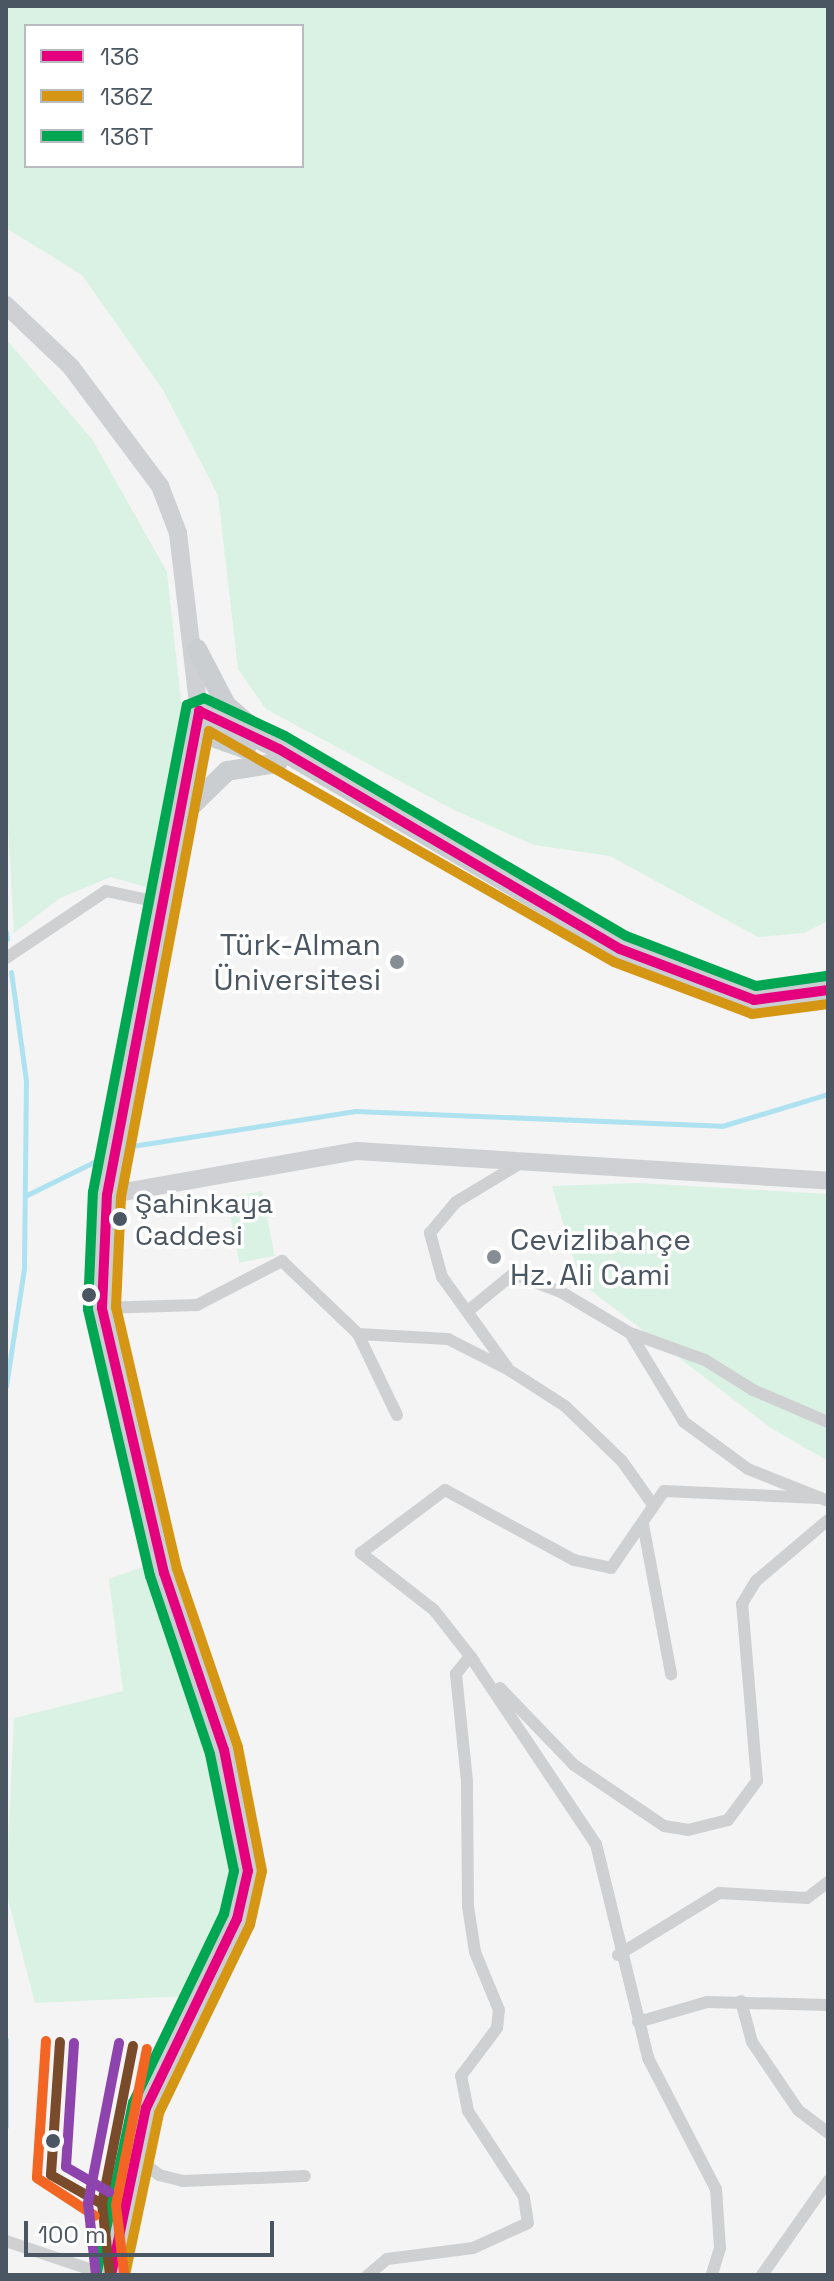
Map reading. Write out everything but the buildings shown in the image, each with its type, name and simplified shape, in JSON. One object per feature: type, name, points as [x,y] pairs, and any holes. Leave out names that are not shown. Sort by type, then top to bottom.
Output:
[{"type":"main road","points":[[197,649],[232,712],[278,756]]},
{"type":"main road","points":[[109,2275],[134,2156],[167,2054],[237,1919],[248,1871],[224,1750],[164,1573],[102,1308],[107,1195],[167,904],[198,721],[278,756],[327,782],[620,949],[754,1000],[828,990]]},
{"type":"main road","points":[[182,815],[227,771],[278,756]]},
{"type":"street","points":[[6,305],[71,367],[160,486],[178,533],[197,649],[198,721]]},
{"type":"street","points":[[6,958],[106,891],[167,904]]},
{"type":"street","points":[[107,1195],[357,1151],[828,1181]]},
{"type":"street","points":[[509,1370],[442,1277],[430,1233],[463,1196],[525,1162]]},
{"type":"street","points":[[102,1308],[197,1305],[282,1261],[358,1334],[397,1415]]},
{"type":"street","points":[[468,1311],[513,1274],[529,1275],[630,1333],[705,1360],[753,1390],[828,1422]]},
{"type":"street","points":[[630,1333],[684,1422],[748,1469],[823,1500]]},
{"type":"street","points":[[358,1334],[448,1339],[509,1370],[565,1406],[622,1461],[653,1505]]},
{"type":"street","points":[[712,2275],[720,2248],[716,2189],[648,2058],[618,1955],[596,1844],[470,1656],[434,1610],[361,1553],[445,1490],[574,1560],[611,1568],[664,1491],[823,1500]]},
{"type":"street","points":[[470,1656],[574,1765],[628,1804],[664,1826],[688,1830],[728,1820],[757,1781],[742,1604],[756,1581],[828,1520]]},
{"type":"street","points":[[643,1524],[671,1674]]},
{"type":"street","points":[[368,2275],[387,2259],[473,2248],[528,2223],[524,2197],[468,2111],[461,2076],[497,2028],[499,2010],[475,1952],[468,1906],[467,1781],[456,1674],[470,1656]]},
{"type":"street","points":[[618,1955],[719,1893],[807,1898],[828,1882]]},
{"type":"street","points":[[741,2001],[752,2042],[798,2110],[828,2133]]},
{"type":"street","points":[[638,2022],[707,2002],[828,2005]]},
{"type":"street","points":[[134,2156],[159,2175],[183,2181],[305,2176]]},
{"type":"street","points":[[762,2275],[828,2181]]},
{"type":"street","points":[[6,2241],[109,2275]]},
{"type":"green space","points":[[6,6],[828,6],[828,921],[804,933],[758,937],[610,856],[534,845],[454,810],[266,709],[238,669],[218,495],[163,390],[82,275],[6,228]]},
{"type":"green space","points":[[6,339],[92,439],[167,572],[182,711],[156,890],[111,877],[60,898],[14,933],[6,789]]},
{"type":"green space","points":[[637,1183],[828,1194],[828,1461],[771,1428],[581,1283],[552,1186]]},
{"type":"green space","points":[[262,1191],[275,1256],[239,1263],[227,1198]]},
{"type":"green space","points":[[145,1566],[203,1713],[240,1848],[233,1908],[187,1996],[35,2003],[6,1891],[14,1718],[123,1691],[109,1579]]},
{"type":"waterway","points":[[6,932],[7,939]]},
{"type":"waterway","points":[[6,1386],[24,1268],[26,1081],[11,972]]},
{"type":"waterway","points":[[132,1146],[355,1111],[722,1126],[828,1094]]},
{"type":"waterway","points":[[25,1196],[100,1159]]},
{"type":"waterway","points":[[6,2039],[6,2126]]},
{"type":"transit line","name":"136T","points":[[97,2272],[133,2103],[224,1914],[234,1871],[210,1754],[150,1576],[88,1309],[93,1192],[187,705],[204,698],[285,736],[626,936],[756,986],[826,976]]},
{"type":"transit line","name":"136","points":[[111,2275],[146,2108],[237,1919],[248,1871],[224,1750],[164,1573],[102,1308],[107,1195],[199,711],[279,749],[620,949],[754,1000],[828,990]]},
{"type":"transit line","name":"136Z","points":[[125,2275],[159,2113],[250,1925],[262,1871],[238,1747],[177,1569],[116,1307],[121,1197],[209,731],[614,962],[752,1014],[828,1004]]},
{"type":"transit line","points":[[46,2041],[37,2178],[95,2216]]},
{"type":"transit line","points":[[60,2042],[51,2175],[102,2204]]},
{"type":"transit line","points":[[74,2043],[66,2167],[109,2192]]},
{"type":"transit line","points":[[96,2275],[88,2203],[119,2043]]},
{"type":"transit line","points":[[110,2275],[102,2204],[133,2046]]},
{"type":"transit line","points":[[124,2273],[116,2205],[147,2049]]},
{"type":"place","name":"Türk-Alman Üniversitesi","points":[[397,962]]},
{"type":"place","name":"Şahinkaya Caddesi","points":[[120,1219]]},
{"type":"place","name":"Cevizlibahçe Hz. Ali Cami","points":[[494,1257]]}]
